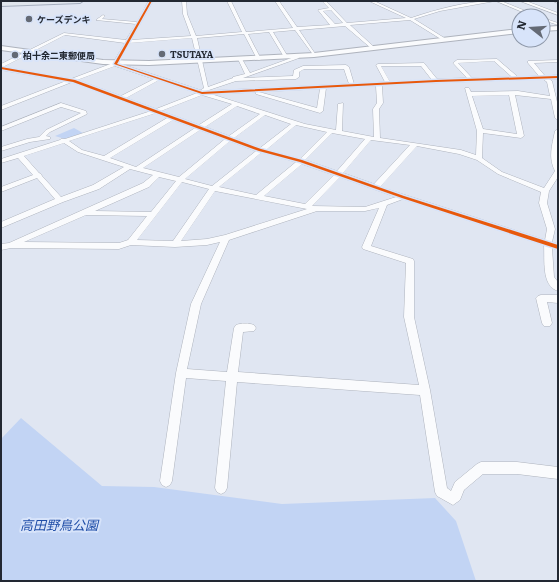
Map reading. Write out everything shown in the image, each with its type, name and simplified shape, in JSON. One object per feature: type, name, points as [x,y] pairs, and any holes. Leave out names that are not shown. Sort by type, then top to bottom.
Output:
[{"type":"highway","points":[[1,3],[30,1]]},
{"type":"highway","points":[[1,3],[80,1]]},
{"type":"street","points":[[1,108],[116,64],[151,1]]},
{"type":"street","points":[[184,1],[185,14],[194,37],[206,88],[203,91]]},
{"type":"street","points":[[230,1],[259,59]]},
{"type":"street","points":[[277,1],[314,55]]},
{"type":"street","points":[[324,1],[372,48]]},
{"type":"street","points":[[371,1],[411,19],[444,40]]},
{"type":"street","points":[[1,67],[27,52],[64,34],[128,42],[194,37],[411,19],[458,7],[493,1]]},
{"type":"street","points":[[498,1],[516,8]]},
{"type":"street","points":[[522,1],[558,14]]},
{"type":"street","points":[[451,4],[458,7]]},
{"type":"street","points":[[332,9],[320,10],[333,25]]},
{"type":"street","points":[[103,16],[98,20],[139,23]]},
{"type":"street","points":[[270,31],[286,57]]},
{"type":"street","points":[[1,48],[116,64],[259,59],[314,55],[511,32]]},
{"type":"street","points":[[1,161],[155,112],[235,78],[297,58],[296,56]]},
{"type":"street","points":[[240,59],[248,74]]},
{"type":"street","points":[[479,159],[480,130],[469,94],[467,80],[455,63],[464,61],[495,60],[516,78]]},
{"type":"street","points":[[558,61],[530,62],[543,77],[549,80],[558,118]]},
{"type":"street","points":[[116,64],[158,79],[203,91],[236,104],[295,122],[369,138],[461,152],[479,159],[500,173],[545,191]]},
{"type":"street","points":[[388,84],[378,65],[422,64],[436,81]]},
{"type":"street","points":[[1,67],[74,81],[260,150],[301,161],[403,197],[558,247]]},
{"type":"street","points":[[235,78],[239,80],[296,77],[296,71],[303,68],[346,67],[352,86]]},
{"type":"street","points":[[203,91],[251,91],[436,81],[558,77]]},
{"type":"street","points":[[120,99],[158,79]]},
{"type":"street","points":[[377,139],[376,109],[380,103],[379,84]]},
{"type":"street","points":[[251,91],[320,111],[323,87]]},
{"type":"street","points":[[469,94],[512,94],[553,98]]},
{"type":"street","points":[[480,130],[521,136],[512,94]]},
{"type":"street","points":[[137,169],[236,104]]},
{"type":"street","points":[[339,132],[341,104]]},
{"type":"street","points":[[1,129],[62,105],[84,112],[84,114],[48,131],[42,137]]},
{"type":"street","points":[[131,242],[180,180],[229,139],[265,113]]},
{"type":"street","points":[[104,159],[171,118]]},
{"type":"street","points":[[175,244],[214,188],[295,122]]},
{"type":"street","points":[[258,197],[301,161],[331,131]]},
{"type":"street","points":[[558,131],[554,154],[555,164],[558,171],[545,191],[543,203],[551,229],[548,244],[550,278],[558,288]]},
{"type":"street","points":[[1,149],[42,137],[51,138],[80,151],[129,167],[214,188],[316,209],[365,209],[403,197]]},
{"type":"street","points":[[307,207],[338,175],[369,138]]},
{"type":"street","points":[[376,187],[415,144]]},
{"type":"street","points":[[19,155],[60,200]]},
{"type":"street","points":[[1,225],[60,200],[96,187],[129,167]]},
{"type":"street","points":[[11,245],[146,185],[158,174]]},
{"type":"street","points":[[1,190],[38,175]]},
{"type":"street","points":[[384,204],[366,247],[410,261],[410,317],[425,390],[441,492],[452,499],[456,496],[459,486],[481,468],[517,468],[558,473]]},
{"type":"street","points":[[1,247],[11,245],[119,246],[131,242],[175,244],[208,242],[226,238],[316,209]]},
{"type":"street","points":[[85,213],[152,214]]},
{"type":"street","points":[[166,481],[181,373],[196,304],[226,238]]},
{"type":"street","points":[[547,323],[540,298],[558,299]]},
{"type":"street","points":[[221,488],[232,376],[239,328],[250,328]]},
{"type":"street","points":[[181,373],[425,390]]},
{"type":"green space","points":[[74,128],[83,133],[65,139],[55,136]]},
{"type":"green space","name":"高田野鳥公園","points":[[21,418],[102,486],[154,487],[282,504],[435,498],[456,521],[476,581],[1,581],[1,439]]},
{"type":"cycle path","points":[[151,1],[115,64],[202,93],[436,81],[558,77]]},
{"type":"cycle path","points":[[1,68],[74,81],[260,150],[301,161],[403,197],[558,247]]},
{"type":"place","name":"ケーズデンキ","points":[[29,19]]},
{"type":"place","name":"TSUTAYA","points":[[162,54]]},
{"type":"place","name":"柏十余二東郵便局","points":[[15,55]]}]
